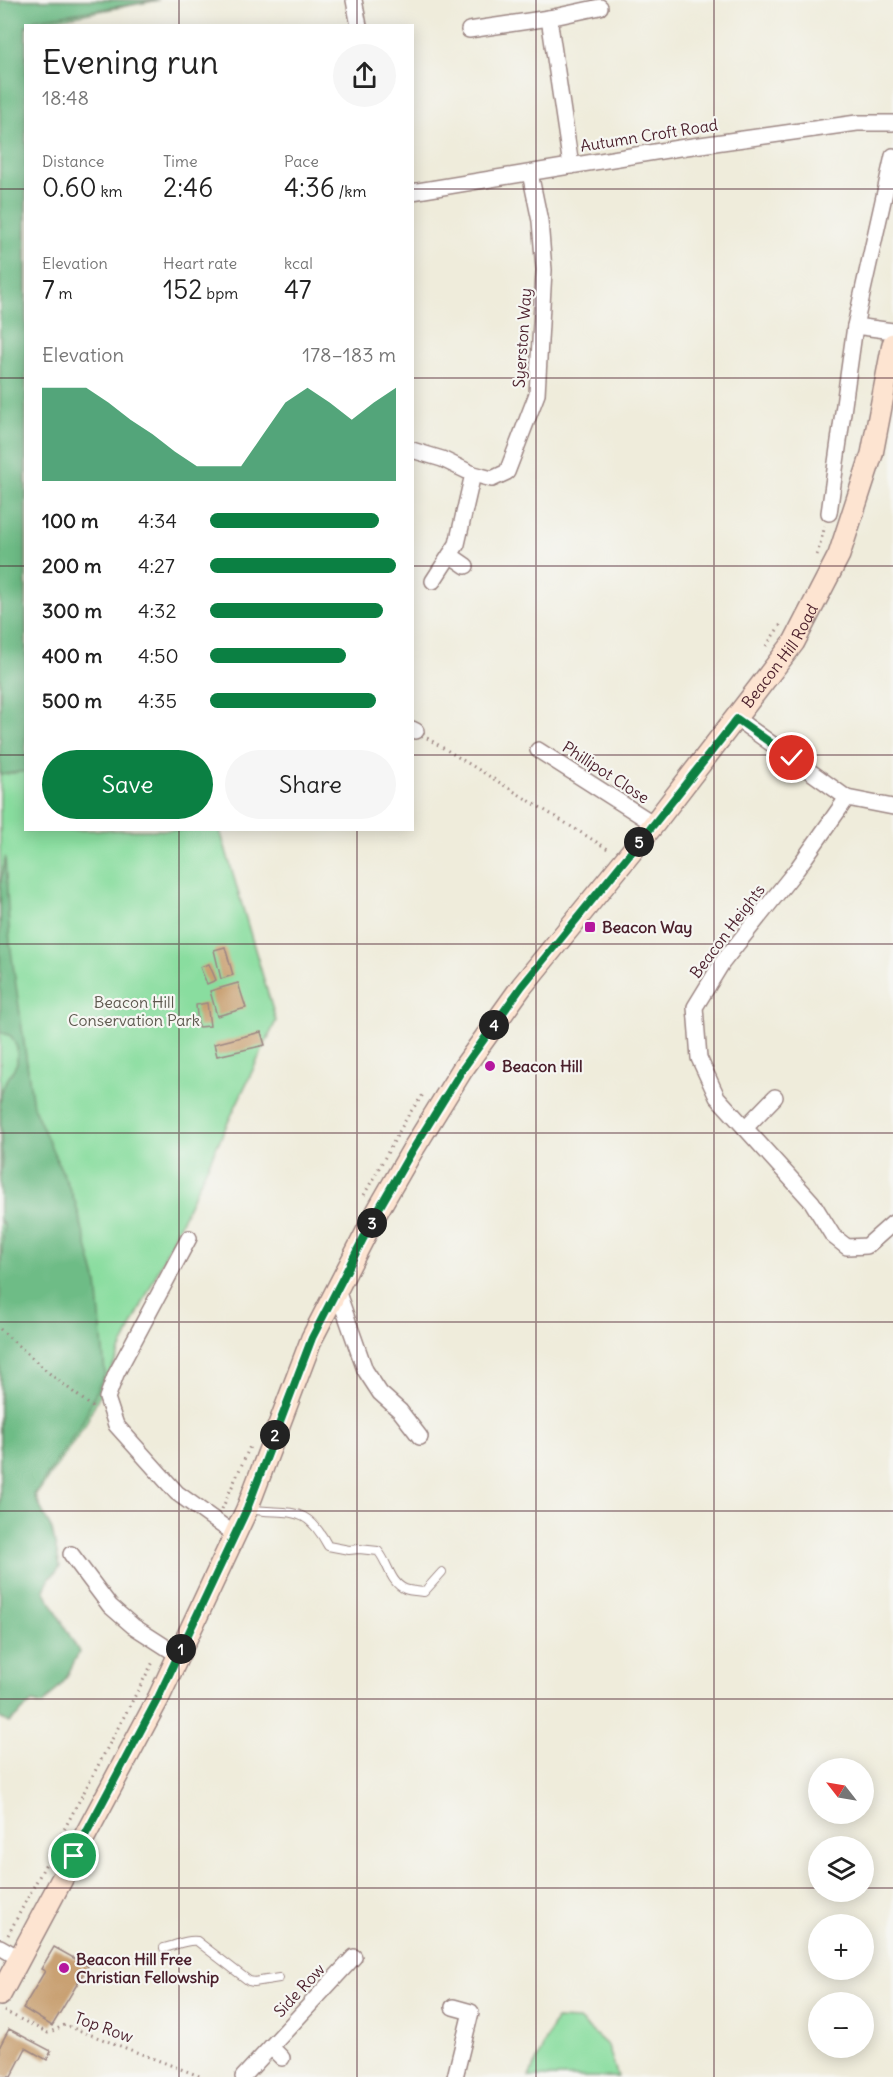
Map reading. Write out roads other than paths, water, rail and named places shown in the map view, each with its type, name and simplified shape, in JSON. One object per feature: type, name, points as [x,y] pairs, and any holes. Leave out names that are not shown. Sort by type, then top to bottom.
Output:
[{"type":"street","points":[[354,0],[359,24]]},
{"type":"street","points":[[469,30],[549,18],[600,7]]},
{"type":"street","points":[[549,18],[571,166]]},
{"type":"street","name":"Autumn Croft Road","points":[[414,192],[679,148],[857,123],[893,123]]},
{"type":"street","points":[[829,513],[855,326],[893,156]]},
{"type":"street","name":"Syerston Way","points":[[414,451],[442,459],[473,474],[492,479],[507,472],[537,394],[544,270],[540,221],[530,173]]},
{"type":"street","points":[[855,326],[893,331]]},
{"type":"street","name":"Beacon Hill Road","points":[[0,1995],[158,1698],[247,1509],[312,1338],[378,1210],[412,1151],[462,1070],[522,986],[654,824],[794,642],[839,555],[872,454],[893,344]]},
{"type":"street","points":[[433,581],[457,544],[473,474]]},
{"type":"street","points":[[450,555],[466,566]]},
{"type":"street","points":[[737,719],[847,798],[893,807]]},
{"type":"street","name":"Phillipot Close","points":[[538,750],[654,824]]},
{"type":"street","name":"Beacon Heights","points":[[847,798],[797,869],[722,963],[695,1007],[699,1058],[717,1097],[812,1202],[833,1236],[847,1247],[867,1246],[893,1223]]},
{"type":"street","points":[[745,1128],[775,1097]]},
{"type":"street","points":[[189,1238],[116,1374],[107,1398],[116,1425],[177,1493],[234,1534]]},
{"type":"street","points":[[337,1290],[365,1370],[380,1394],[400,1411],[420,1437]]},
{"type":"street","points":[[71,1554],[110,1606],[133,1626],[178,1655]]},
{"type":"street","points":[[0,1947],[19,1959]]},
{"type":"street","name":"Side Row","points":[[243,2077],[354,1957]]},
{"type":"street","points":[[453,2007],[471,2012],[455,2077]]},
{"type":"street","points":[[271,2047],[282,2058]]},
{"type":"lane","points":[[247,1509],[286,1511],[306,1517],[320,1531],[328,1546],[349,1550],[378,1551],[385,1559],[392,1579],[404,1589],[424,1592],[442,1572]]},
{"type":"lane","points":[[164,1948],[191,1940],[197,1941],[249,1981],[279,1978]]},
{"type":"place","name":"Beacon Way","points":[[590,927]]},
{"type":"place","name":"Beacon Hill","points":[[490,1066]]},
{"type":"place","name":"Beacon Hill Free Christian Fellowship","points":[[64,1968]]},
{"type":"park label","name":"Beacon Hill Conservation Park","points":[[134,1011]]}]
